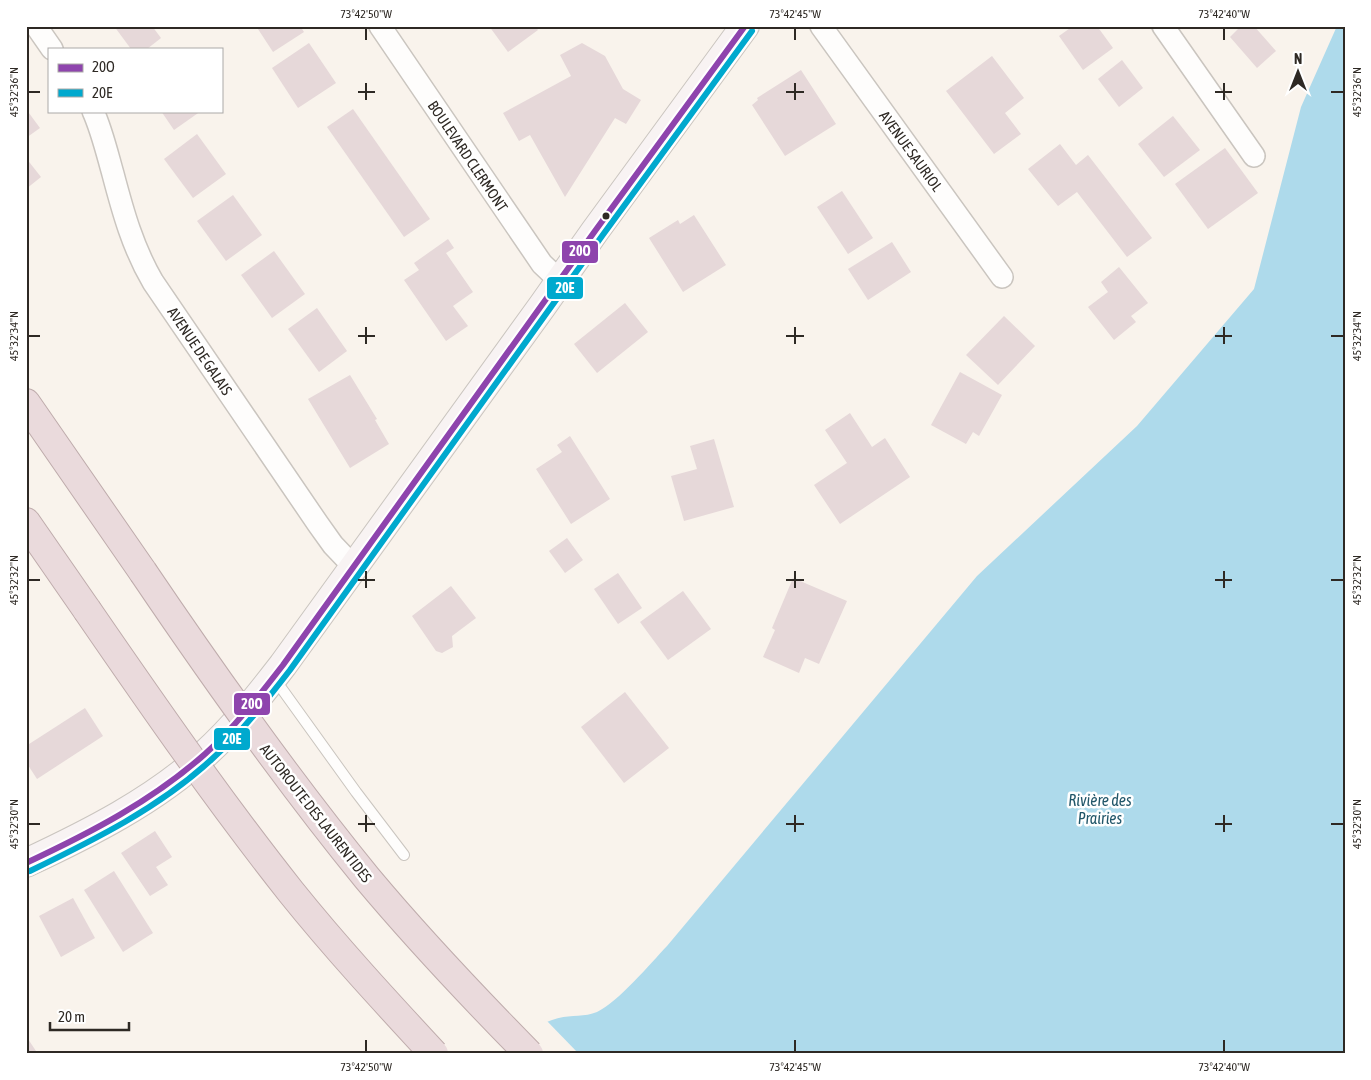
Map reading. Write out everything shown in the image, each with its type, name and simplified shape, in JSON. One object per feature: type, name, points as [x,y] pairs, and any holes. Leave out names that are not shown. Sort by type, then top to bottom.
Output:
[{"type":"highway","name":"AUTOROUTE DES LAURENTIDES","points":[[26,403],[246,722],[345,850],[436,956],[529,1054]]},
{"type":"highway","points":[[26,522],[161,717],[249,838],[292,893],[352,964],[434,1054]]},
{"type":"street","points":[[36,26],[51,48]]},
{"type":"street","name":"BOULEVARD CLERMONT","points":[[380,26],[542,264],[560,281]]},
{"type":"street","points":[[26,863],[81,836],[133,806],[183,772],[222,737],[273,677],[745,26]]},
{"type":"street","name":"AVENUE SAURIOL","points":[[821,26],[1002,277]]},
{"type":"street","points":[[1163,26],[1254,156]]},
{"type":"street","name":"AVENUE DE GALAIS","points":[[93,112],[102,133],[132,241],[153,282],[318,524],[333,545],[353,566]]},
{"type":"lane","points":[[273,677],[404,855]]},
{"type":"water","name":"Rivière des Prairies","points":[[1337,26],[1345,26],[1345,1054],[492,1054],[529,1031],[552,1020],[597,1012],[634,982],[667,946],[977,576],[1137,426],[1254,289],[1301,107]]},
{"type":"pier","points":[[546,1020],[579,1054],[489,1054],[491,1052]]},
{"type":"building","points":[[114,26],[152,26],[161,38],[148,48],[130,48]]},
{"type":"building","points":[[256,26],[300,26],[304,32],[273,52]]},
{"type":"building","points":[[489,26],[535,26],[538,30],[508,52]]},
{"type":"building","points":[[1073,26],[1097,26],[1113,48],[1083,70],[1059,36]]},
{"type":"building","points":[[1241,26],[1254,26],[1276,51],[1257,68],[1230,37]]},
{"type":"building","points":[[309,43],[336,83],[298,108],[272,68]]},
{"type":"building","points":[[582,43],[605,56],[623,89],[641,100],[626,124],[615,118],[565,197],[530,135],[519,141],[503,113],[571,76],[560,55]]},
{"type":"building","points":[[992,56],[1024,98],[1005,113],[1021,134],[994,154],[946,91]]},
{"type":"building","points":[[1122,60],[1143,88],[1119,107],[1098,79]]},
{"type":"building","points":[[801,70],[836,124],[785,156],[752,105],[758,100],[757,98]]},
{"type":"building","points":[[26,109],[40,128],[26,138]]},
{"type":"building","points":[[353,109],[430,219],[404,237],[327,127]]},
{"type":"building","points":[[162,112],[200,112],[174,130]]},
{"type":"building","points":[[1173,116],[1200,150],[1164,177],[1138,144]]},
{"type":"building","points":[[197,134],[226,174],[193,198],[164,159]]},
{"type":"building","points":[[1060,144],[1076,165],[1088,155],[1152,238],[1127,257],[1077,192],[1058,206],[1028,169]]},
{"type":"building","points":[[1225,148],[1258,193],[1208,229],[1175,184]]},
{"type":"building","points":[[26,158],[41,177],[26,189]]},
{"type":"building","points":[[842,191],[873,238],[848,254],[817,207]]},
{"type":"building","points":[[233,195],[262,235],[226,261],[197,221]]},
{"type":"building","points":[[694,215],[726,265],[683,292],[649,238],[678,220],[680,224]]},
{"type":"building","points":[[448,239],[454,248],[446,253],[473,292],[453,306],[468,326],[446,341],[404,280],[419,270],[414,263]]},
{"type":"building","points":[[892,242],[911,272],[868,300],[848,269]]},
{"type":"building","points":[[274,251],[305,294],[272,318],[241,275]]},
{"type":"building","points":[[1119,267],[1148,303],[1131,316],[1136,322],[1114,340],[1088,307],[1108,292],[1101,282]]},
{"type":"building","points":[[625,303],[648,332],[597,373],[574,344]]},
{"type":"building","points":[[317,308],[347,351],[319,372],[288,329]]},
{"type":"building","points":[[1004,316],[1035,346],[998,385],[966,355]]},
{"type":"building","points":[[960,372],[1002,395],[979,436],[973,432],[966,444],[931,425]]},
{"type":"building","points":[[350,375],[377,419],[375,420],[389,444],[350,468],[308,399]]},
{"type":"building","points":[[850,413],[872,447],[885,438],[910,477],[840,524],[814,485],[847,463],[825,430]]},
{"type":"building","points":[[570,436],[610,499],[571,524],[536,469],[562,452],[557,445]]},
{"type":"building","points":[[714,439],[734,507],[684,521],[671,476],[697,469],[690,446]]},
{"type":"building","points":[[567,538],[583,560],[565,573],[549,551]]},
{"type":"building","points":[[618,573],[642,608],[618,624],[594,589]]},
{"type":"building","points":[[793,578],[847,601],[819,664],[805,658],[799,673],[763,657],[775,630],[772,628]]},
{"type":"building","points":[[451,586],[476,618],[452,636],[453,647],[442,653],[436,651],[412,616]]},
{"type":"building","points":[[683,591],[711,629],[668,660],[640,622]]},
{"type":"building","points":[[625,692],[669,748],[624,783],[581,727]]},
{"type":"building","points":[[85,708],[103,736],[37,779],[26,762],[26,746]]},
{"type":"building","points":[[155,831],[172,857],[156,867],[168,885],[150,896],[121,853]]},
{"type":"building","points":[[114,871],[153,933],[123,952],[84,890]]},
{"type":"building","points":[[73,898],[95,938],[61,957],[39,916]]},
{"type":"building","points":[[26,1036],[38,1054],[26,1054]]},
{"type":"transit line","name":"20O","points":[[26,863],[97,828],[164,787],[205,754],[246,711],[283,665],[745,26]]},
{"type":"transit line","name":"20E","points":[[30,871],[102,835],[170,793],[212,759],[253,716],[290,670],[752,31]]}]
